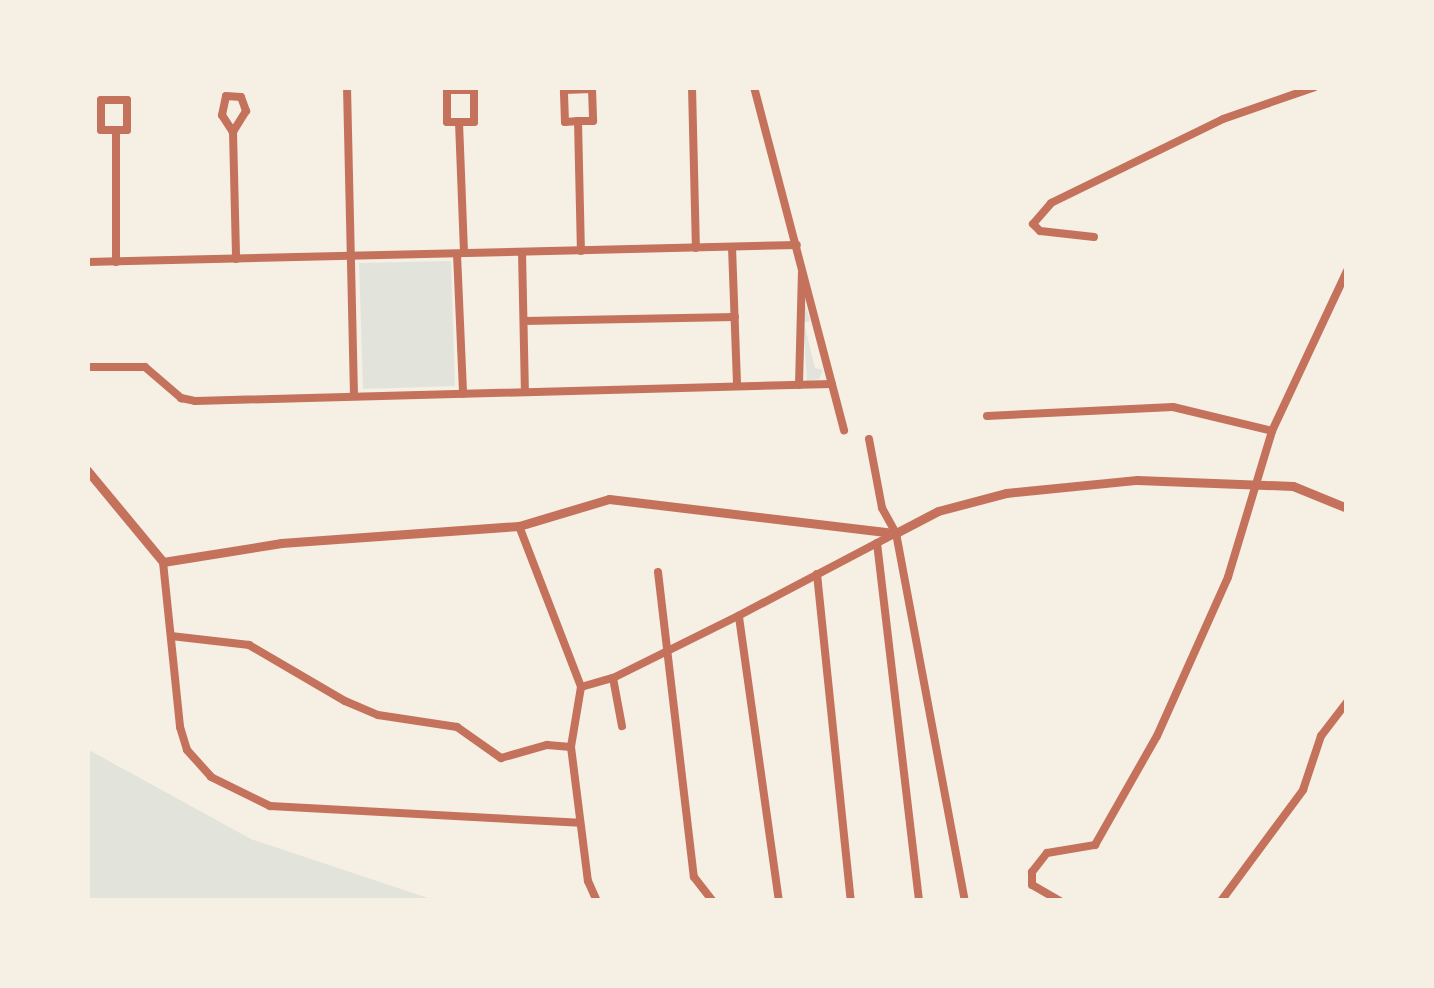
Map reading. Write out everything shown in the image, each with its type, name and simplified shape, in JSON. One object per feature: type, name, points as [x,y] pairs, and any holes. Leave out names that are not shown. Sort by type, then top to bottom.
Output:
[{"type":"street","points":[[347,87],[354,396]]},
{"type":"street","points":[[692,87],[696,248]]},
{"type":"street","points":[[754,87],[844,430]]},
{"type":"street","points":[[1094,237],[1040,231],[1033,224],[1051,203],[1202,130],[1315,87]]},
{"type":"street","points":[[592,89],[592,121],[578,121],[565,122],[564,90],[592,89]]},
{"type":"street","points":[[446,90],[474,90],[474,122],[459,122],[447,122],[446,90]]},
{"type":"street","points":[[233,132],[244,122],[245,102],[226,96],[221,115],[233,132],[236,259]]},
{"type":"street","points":[[101,100],[127,100],[127,130],[116,130],[101,130],[101,100]]},
{"type":"street","points":[[578,121],[581,251]]},
{"type":"street","points":[[459,122],[463,394]]},
{"type":"street","points":[[116,130],[116,262]]},
{"type":"street","points":[[87,262],[797,245]]},
{"type":"street","points":[[732,247],[737,386]]},
{"type":"street","points":[[522,252],[525,392]]},
{"type":"street","points":[[799,385],[803,267]]},
{"type":"street","points":[[1060,901],[1032,885],[1032,872],[1047,853],[1095,845],[1157,736],[1228,577],[1272,431],[1347,271]]},
{"type":"street","points":[[524,321],[735,317]]},
{"type":"street","points":[[87,367],[150,368],[186,400],[832,384]]},
{"type":"street","points":[[986,416],[1172,407],[1272,431]]},
{"type":"street","points":[[869,440],[882,508],[896,533],[964,901]]},
{"type":"street","points":[[87,470],[163,562],[184,744],[204,772],[248,797],[300,809],[580,823]]},
{"type":"street","points":[[581,687],[613,678],[938,512],[1006,493],[1137,480],[1255,484],[1310,490],[1347,508]]},
{"type":"street","points":[[163,562],[280,543],[519,526],[609,499],[896,533]]},
{"type":"street","points":[[519,526],[581,687],[572,747],[580,823],[597,901]]},
{"type":"street","points":[[877,543],[919,901]]},
{"type":"street","points":[[658,572],[694,878],[713,901]]},
{"type":"street","points":[[817,574],[854,889],[851,901]]},
{"type":"street","points":[[738,616],[778,901]]},
{"type":"street","points":[[170,635],[249,645],[378,715],[457,727],[501,758],[547,746],[572,747]]},
{"type":"street","points":[[613,678],[622,726]]},
{"type":"street","points":[[1222,901],[1304,790],[1321,736],[1347,702]]},
{"type":"shaded area","points":[[451,261],[455,386],[363,389],[359,263]]},
{"type":"shaded area","points":[[806,306],[810,321],[804,323],[815,368],[823,370],[819,379],[807,381],[802,308]]},
{"type":"shaded area","points":[[87,749],[251,839],[437,901],[87,901]]}]
